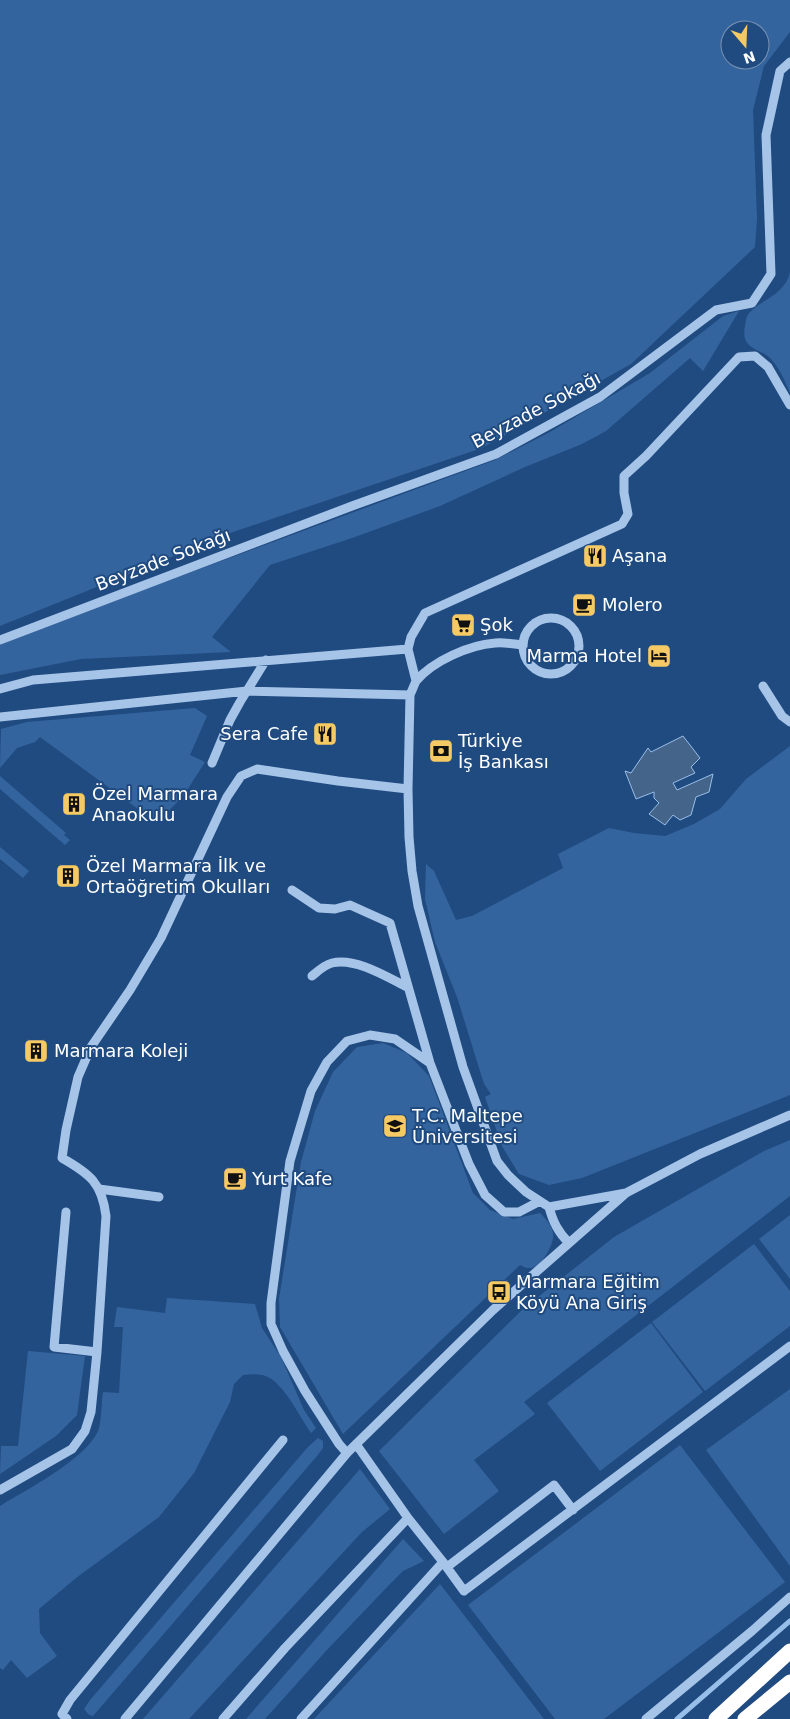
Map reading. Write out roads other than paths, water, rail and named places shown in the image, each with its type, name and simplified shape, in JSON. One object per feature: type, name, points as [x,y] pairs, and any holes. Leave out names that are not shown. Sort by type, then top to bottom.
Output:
[{"type":"highway","points":[[716,1719],[790,1651]]},
{"type":"highway","points":[[745,1719],[790,1682]]},
{"type":"street","name":"Beyzade Sokağı","points":[[0,640],[352,506],[496,454],[600,396],[716,310],[752,303],[771,274],[766,135],[780,72],[790,62]]},
{"type":"street","points":[[416,681],[408,649],[411,637],[425,613],[622,524],[628,514],[624,494],[624,476],[646,456],[739,357],[755,356],[768,367],[790,404]]},
{"type":"street","points":[[549,617],[558,618],[572,626],[577,633],[579,648],[578,656],[569,668],[554,674],[547,674],[539,672],[527,661],[523,654],[522,645],[528,629],[541,619],[549,617]]},
{"type":"street","points":[[522,645],[495,643],[472,649],[440,661],[425,670],[416,681],[410,695],[408,788],[412,871],[418,906],[463,1067],[497,1161],[508,1175],[549,1207],[552,1219],[559,1233],[569,1243]]},
{"type":"street","points":[[0,689],[33,680],[408,649]]},
{"type":"street","points":[[212,763],[230,720],[266,660]]},
{"type":"street","points":[[763,686],[782,716],[790,722]]},
{"type":"street","points":[[0,717],[248,691],[410,695]]},
{"type":"street","points":[[0,1490],[72,1448],[85,1431],[91,1412],[97,1352],[106,1216],[99,1189],[84,1170],[62,1158],[66,1130],[78,1077],[91,1047],[130,990],[161,938],[227,797],[241,776],[258,769],[338,781],[408,788]]},
{"type":"street","points":[[292,890],[319,908],[335,909],[350,905],[390,923],[430,1063],[468,1164],[485,1196],[504,1212],[520,1212],[540,1201]]},
{"type":"street","points":[[312,976],[322,967],[333,962],[349,962],[370,969],[407,986]]},
{"type":"street","points":[[347,1453],[338,1444],[305,1391],[283,1351],[271,1324],[271,1303],[290,1161],[311,1091],[327,1062],[347,1041],[370,1035],[395,1040],[430,1063]]},
{"type":"street","points":[[125,1719],[347,1453],[494,1310],[626,1192],[700,1154],[790,1115]]},
{"type":"street","points":[[99,1189],[159,1197]]},
{"type":"street","points":[[549,1207],[626,1192]]},
{"type":"street","points":[[66,1212],[54,1347],[97,1352]]},
{"type":"street","points":[[356,1444],[408,1518],[464,1591],[790,1346]]},
{"type":"street","points":[[62,1718],[70,1700],[283,1440]]},
{"type":"street","points":[[300,1719],[445,1564],[554,1485],[572,1510]]},
{"type":"street","points":[[223,1719],[285,1648],[408,1518]]},
{"type":"street","points":[[646,1719],[790,1597]]},
{"type":"waterway","points":[[677,1719],[790,1621]]},
{"type":"place","name":"Aşana","points":[[595,556]]},
{"type":"place","name":"Molero","points":[[584,605]]},
{"type":"place","name":"Şok","points":[[463,625]]},
{"type":"place","name":"Marma Hotel","points":[[659,656]]},
{"type":"place","name":"Sera Cafe","points":[[325,734]]},
{"type":"place","name":"Türkiye İş Bankası","points":[[441,751]]},
{"type":"place","name":"Özel Marmara Anaokulu","points":[[74,804]]},
{"type":"place","name":"Özel Marmara İlk ve Ortaöğretim Okulları","points":[[68,876]]},
{"type":"place","name":"Marmara Koleji","points":[[36,1051]]},
{"type":"place","name":"T.C. Maltepe Üniversitesi","points":[[395,1126]]},
{"type":"place","name":"Yurt Kafe","points":[[235,1179]]},
{"type":"place","name":"Marmara Eğitim Köyü Ana Giriş","points":[[499,1292]]}]
